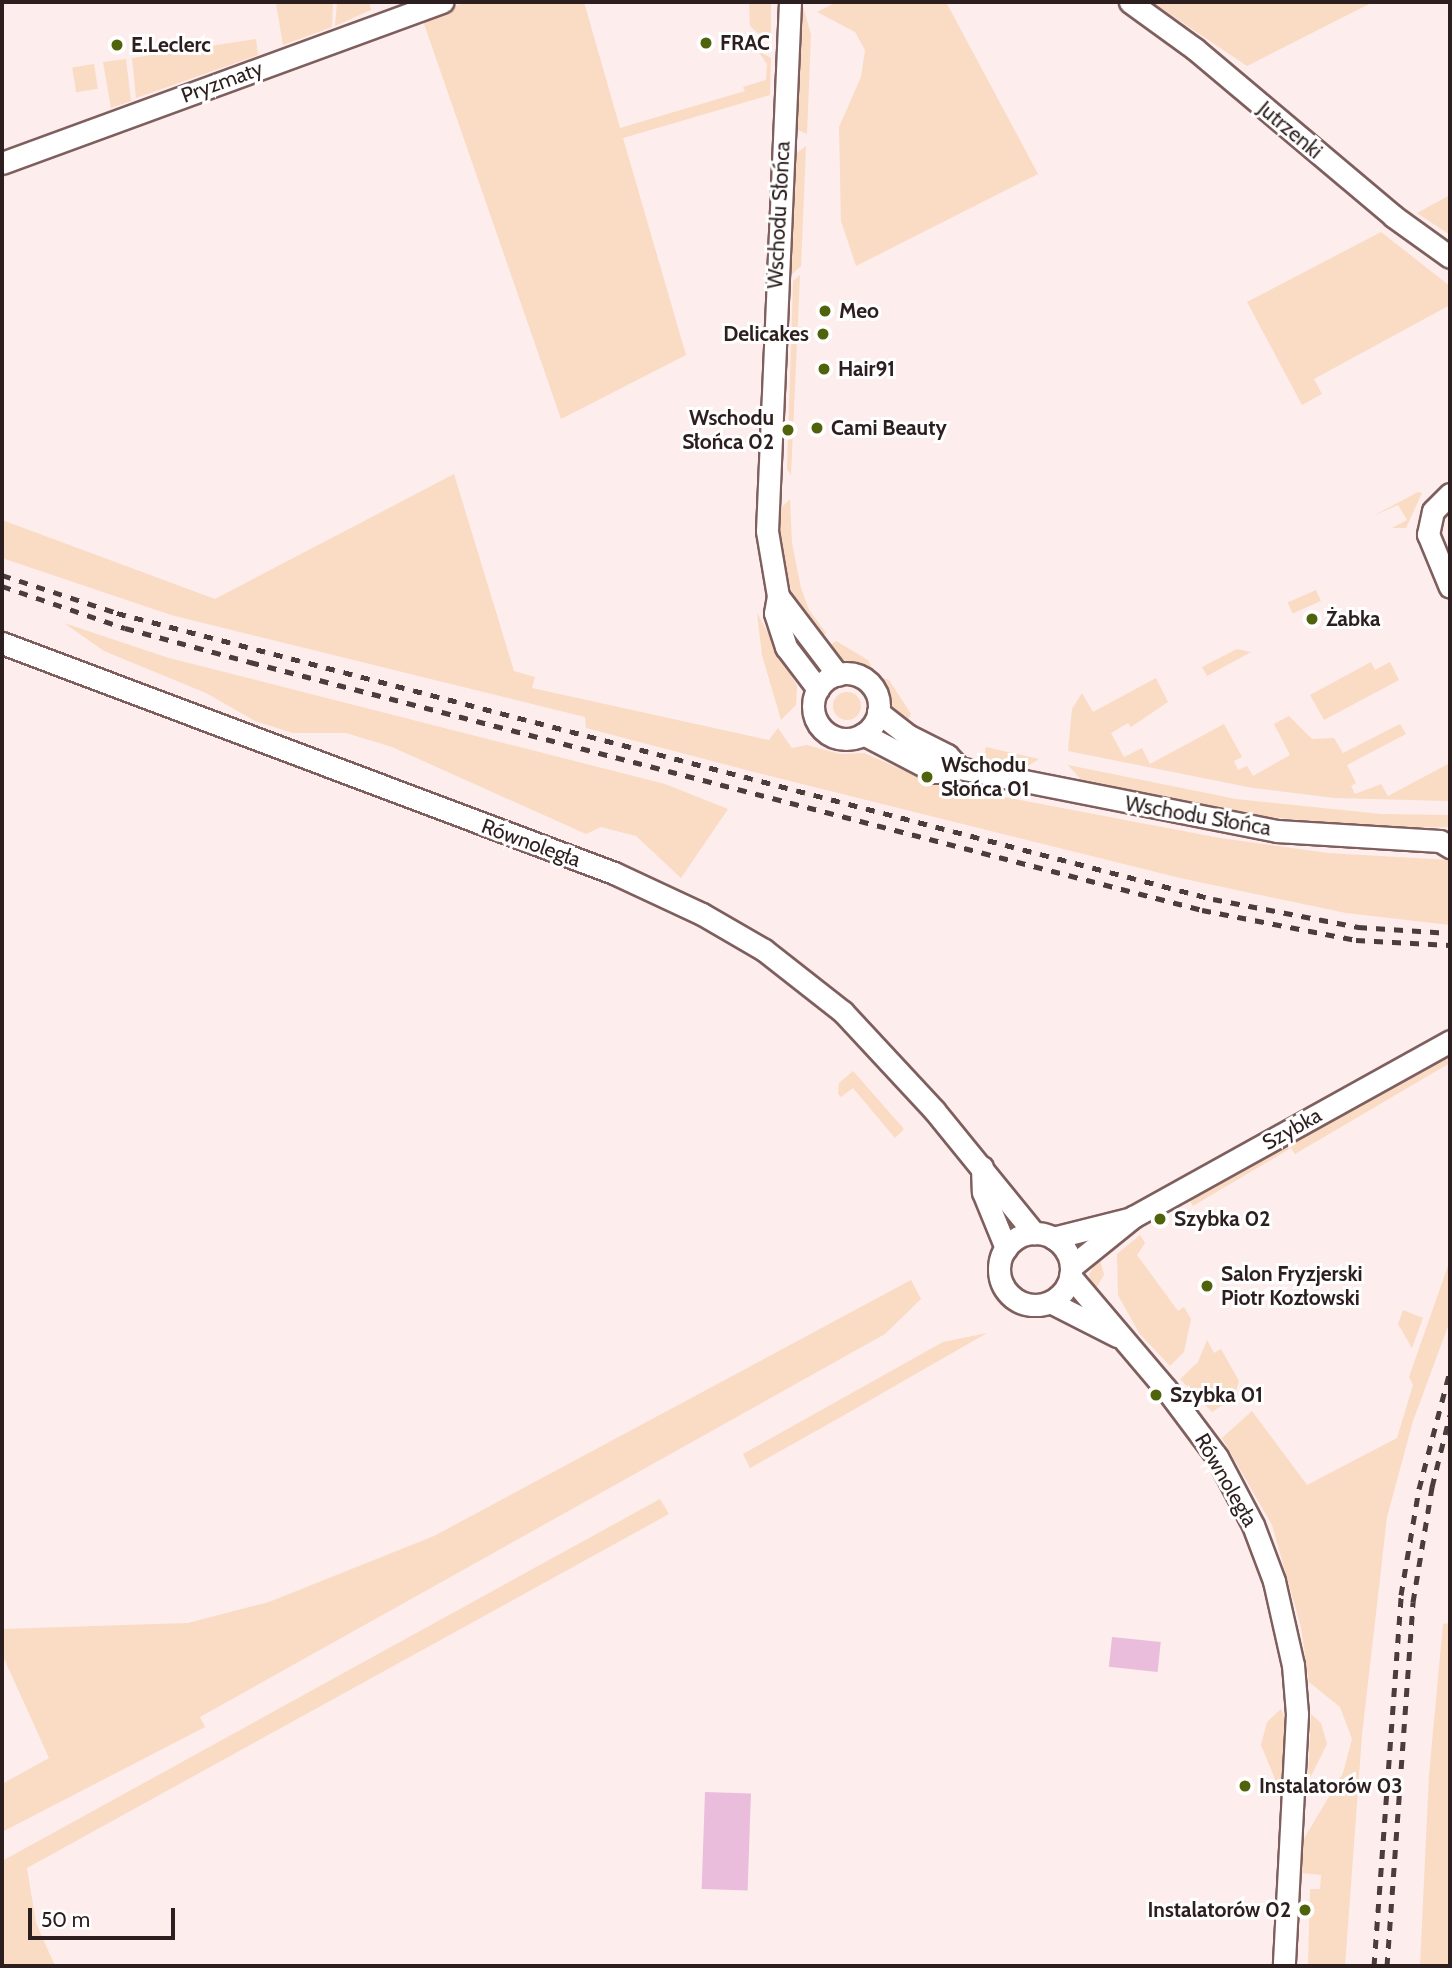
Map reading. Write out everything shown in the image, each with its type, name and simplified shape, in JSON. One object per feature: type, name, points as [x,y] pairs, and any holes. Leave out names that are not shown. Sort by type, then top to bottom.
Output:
[{"type":"street","name":"Pryzmaty","points":[[2,163],[442,2]]},
{"type":"street","name":"Wschodu Słońca","points":[[790,2],[767,531],[778,596],[775,613],[786,647],[818,689]]},
{"type":"street","name":"Jutrzenki","points":[[1130,2],[1195,49],[1393,216],[1450,257]]},
{"type":"street","points":[[1450,495],[1433,511],[1428,534],[1450,587]]},
{"type":"street","name":"Wschodu Słońca","points":[[778,596],[838,675]]},
{"type":"street","name":"Równoległa","points":[[2,643],[614,873],[702,914],[764,950],[843,1012],[1043,1236]]},
{"type":"street","points":[[838,675],[854,675],[869,683],[877,698],[878,712],[863,734],[843,739],[822,728],[814,713],[818,689],[838,675]]},
{"type":"street","name":"Wschodu Słońca","points":[[878,712],[907,735],[947,755],[959,768],[1219,822],[1354,838],[1447,842]]},
{"type":"street","name":"Wschodu Słońca","points":[[863,734],[927,770],[946,774],[959,768]]},
{"type":"street","name":"Szybka","points":[[1071,1272],[1133,1217],[1450,1041]]},
{"type":"street","points":[[982,1167],[982,1192],[1006,1248]]},
{"type":"street","name":"Szybka","points":[[1043,1236],[1133,1217]]},
{"type":"street","points":[[1043,1236],[1066,1250],[1071,1272],[1051,1302],[1029,1304],[1009,1294],[999,1270],[1006,1248],[1018,1238],[1043,1236]]},
{"type":"street","name":"Równoległa","points":[[1071,1272],[1203,1436],[1236,1490],[1264,1552],[1288,1639],[1297,1744],[1284,1966]]},
{"type":"street","name":"Równoległa","points":[[1051,1302],[1127,1340]]},
{"type":"shaded area","points":[[333,2],[332,27],[283,45],[276,3]]},
{"type":"shaded area","points":[[337,2],[369,2],[371,10],[335,26]]},
{"type":"shaded area","points":[[467,2],[584,2],[620,128],[745,91],[743,87],[766,80],[767,64],[758,51],[771,58],[770,95],[623,138],[686,355],[561,419],[422,18]]},
{"type":"shaded area","points":[[749,2],[771,2],[771,33],[761,36],[750,26]]},
{"type":"shaded area","points":[[802,2],[811,35],[807,134],[798,130],[795,120]]},
{"type":"shaded area","points":[[837,2],[946,2],[1038,174],[856,266],[841,221],[839,127],[861,77],[865,50],[855,32],[817,12]]},
{"type":"shaded area","points":[[1152,2],[1373,2],[1247,66]]},
{"type":"shaded area","points":[[256,39],[258,55],[136,98],[132,58]]},
{"type":"shaded area","points":[[126,59],[131,101],[111,108],[103,62]]},
{"type":"shaded area","points":[[94,64],[98,89],[76,92],[72,67]]},
{"type":"shaded area","points":[[806,146],[801,266],[788,278],[793,156]]},
{"type":"shaded area","points":[[1450,195],[1450,235],[1417,213]]},
{"type":"shaded area","points":[[1381,232],[1450,286],[1450,305],[1314,379],[1322,394],[1302,405],[1247,302]]},
{"type":"shaded area","points":[[800,275],[791,475],[787,469],[793,281]]},
{"type":"shaded area","points":[[454,474],[514,671],[535,677],[532,688],[769,740],[778,728],[792,748],[807,745],[840,754],[864,753],[935,784],[1220,838],[1328,853],[1450,860],[1450,925],[1346,913],[1180,878],[758,773],[586,728],[585,717],[171,615],[2,558],[2,520],[215,599]]},
{"type":"shaded area","points":[[1418,492],[1422,493],[1406,528],[1392,528],[1407,520],[1398,505],[1373,516]]},
{"type":"shaded area","points":[[790,499],[792,543],[801,588],[809,610],[826,633],[817,640],[792,593],[780,548],[777,512]]},
{"type":"shaded area","points":[[1316,590],[1321,601],[1293,614],[1288,603]]},
{"type":"shaded area","points":[[757,613],[797,686],[796,705],[781,720],[762,655]]},
{"type":"shaded area","points":[[64,623],[169,658],[665,784],[728,809],[681,878],[636,836],[601,827],[586,834],[392,747],[346,733],[293,733],[255,721],[206,693],[104,651]]},
{"type":"shaded area","points":[[836,641],[868,660],[873,670],[846,663],[824,649]]},
{"type":"shaded area","points":[[1237,649],[1251,652],[1207,676],[1202,667]]},
{"type":"shaded area","points":[[1371,662],[1375,670],[1390,662],[1399,680],[1324,720],[1310,695]]},
{"type":"shaded area","points":[[882,678],[889,680],[911,714],[905,725],[890,705]]},
{"type":"shaded area","points":[[1156,678],[1168,702],[1131,727],[1128,723],[1111,733],[1124,757],[1142,748],[1150,764],[1224,724],[1242,757],[1234,761],[1238,770],[1247,766],[1253,776],[1290,755],[1274,724],[1289,716],[1312,739],[1334,738],[1343,753],[1400,724],[1406,734],[1347,765],[1356,783],[1351,786],[1355,794],[1381,784],[1388,796],[1450,763],[1450,801],[1334,798],[1253,788],[1068,751],[1072,709],[1082,693],[1093,712]]},
{"type":"shaded area","points":[[847,692],[857,696],[861,706],[857,716],[847,720],[837,716],[833,706],[837,696]]},
{"type":"shaded area","points":[[986,747],[1039,759],[1028,766],[1002,765],[983,760]]},
{"type":"shaded area","points":[[1068,765],[1236,799],[1381,814],[1450,815],[1450,827],[1385,828],[1237,814],[1084,783]]},
{"type":"shaded area","points":[[1450,1054],[1450,1063],[1295,1154],[1291,1148],[1193,1206],[1189,1199]]},
{"type":"shaded area","points":[[853,1071],[904,1129],[895,1138],[853,1088],[841,1097],[838,1094],[839,1083]]},
{"type":"shaded area","points":[[1140,1235],[1145,1243],[1137,1255],[1178,1311],[1184,1307],[1191,1319],[1184,1352],[1170,1366],[1139,1333],[1118,1295],[1117,1254]]},
{"type":"shaded area","points":[[1099,1256],[1104,1275],[1093,1293],[1089,1275]]},
{"type":"shaded area","points":[[1450,1260],[1450,1321],[1413,1421],[1387,1517],[1362,1735],[1345,1966],[1308,1966],[1310,1889],[1320,1889],[1321,1875],[1301,1873],[1302,1842],[1343,1773],[1352,1739],[1340,1707],[1309,1682],[1301,1627],[1272,1525],[1222,1438],[1252,1411],[1307,1485],[1397,1438],[1413,1385],[1409,1377]]},
{"type":"shaded area","points":[[911,1280],[921,1299],[885,1334],[200,1717],[205,1727],[2,1832],[2,1784],[49,1758],[2,1654],[2,1629],[188,1623],[269,1602],[434,1536]]},
{"type":"shaded area","points":[[1403,1310],[1423,1318],[1412,1348],[1398,1324]]},
{"type":"shaded area","points":[[987,1333],[750,1468],[743,1454],[943,1342]]},
{"type":"shaded area","points":[[1207,1340],[1214,1353],[1221,1349],[1239,1381],[1234,1398],[1212,1412],[1180,1379],[1198,1362]]},
{"type":"shaded area","points":[[660,1499],[669,1514],[27,1868],[36,1923],[55,1966],[2,1966],[2,1861]]},
{"type":"shaded area","points":[[1450,1623],[1450,1966],[1420,1966],[1429,1775],[1443,1624]]},
{"type":"shaded area","points":[[1112,1637],[1161,1642],[1158,1672],[1109,1667]]},
{"type":"shaded area","points":[[1281,1709],[1287,1725],[1282,1796],[1261,1745],[1267,1722]]},
{"type":"shaded area","points":[[1311,1714],[1321,1723],[1327,1744],[1308,1782]]},
{"type":"shaded area","points":[[705,1792],[751,1794],[748,1891],[702,1889]]},
{"type":"railway","points":[[2,575],[117,613],[1213,899],[1358,927],[1450,933]]},
{"type":"railway","points":[[2,586],[125,628],[250,662],[1202,910],[1356,940],[1450,945]]},
{"type":"railway","points":[[1374,1966],[1401,1595],[1419,1489],[1450,1371]]},
{"type":"railway","points":[[1387,1966],[1413,1602],[1432,1487],[1450,1415]]},
{"type":"place","name":"FRAC","points":[[706,43]]},
{"type":"place","name":"E.Leclerc","points":[[117,45]]},
{"type":"place","name":"Meo","points":[[825,311]]},
{"type":"place","name":"Delicakes","points":[[823,334]]},
{"type":"place","name":"Hair91","points":[[824,369]]},
{"type":"place","name":"Cami Beauty","points":[[817,428]]},
{"type":"place","name":"Wschodu Słońca 02","points":[[788,430]]},
{"type":"place","name":"Żabka","points":[[1312,619]]},
{"type":"place","name":"Wschodu Słońca 01","points":[[927,777]]},
{"type":"place","name":"Szybka 02","points":[[1160,1219]]},
{"type":"place","name":"Salon Fryzjerski Piotr Kozłowski","points":[[1207,1286]]},
{"type":"place","name":"Szybka 01","points":[[1156,1395]]},
{"type":"place","name":"Instalatorów 03","points":[[1245,1786]]},
{"type":"place","name":"Instalatorów 02","points":[[1305,1910]]}]
